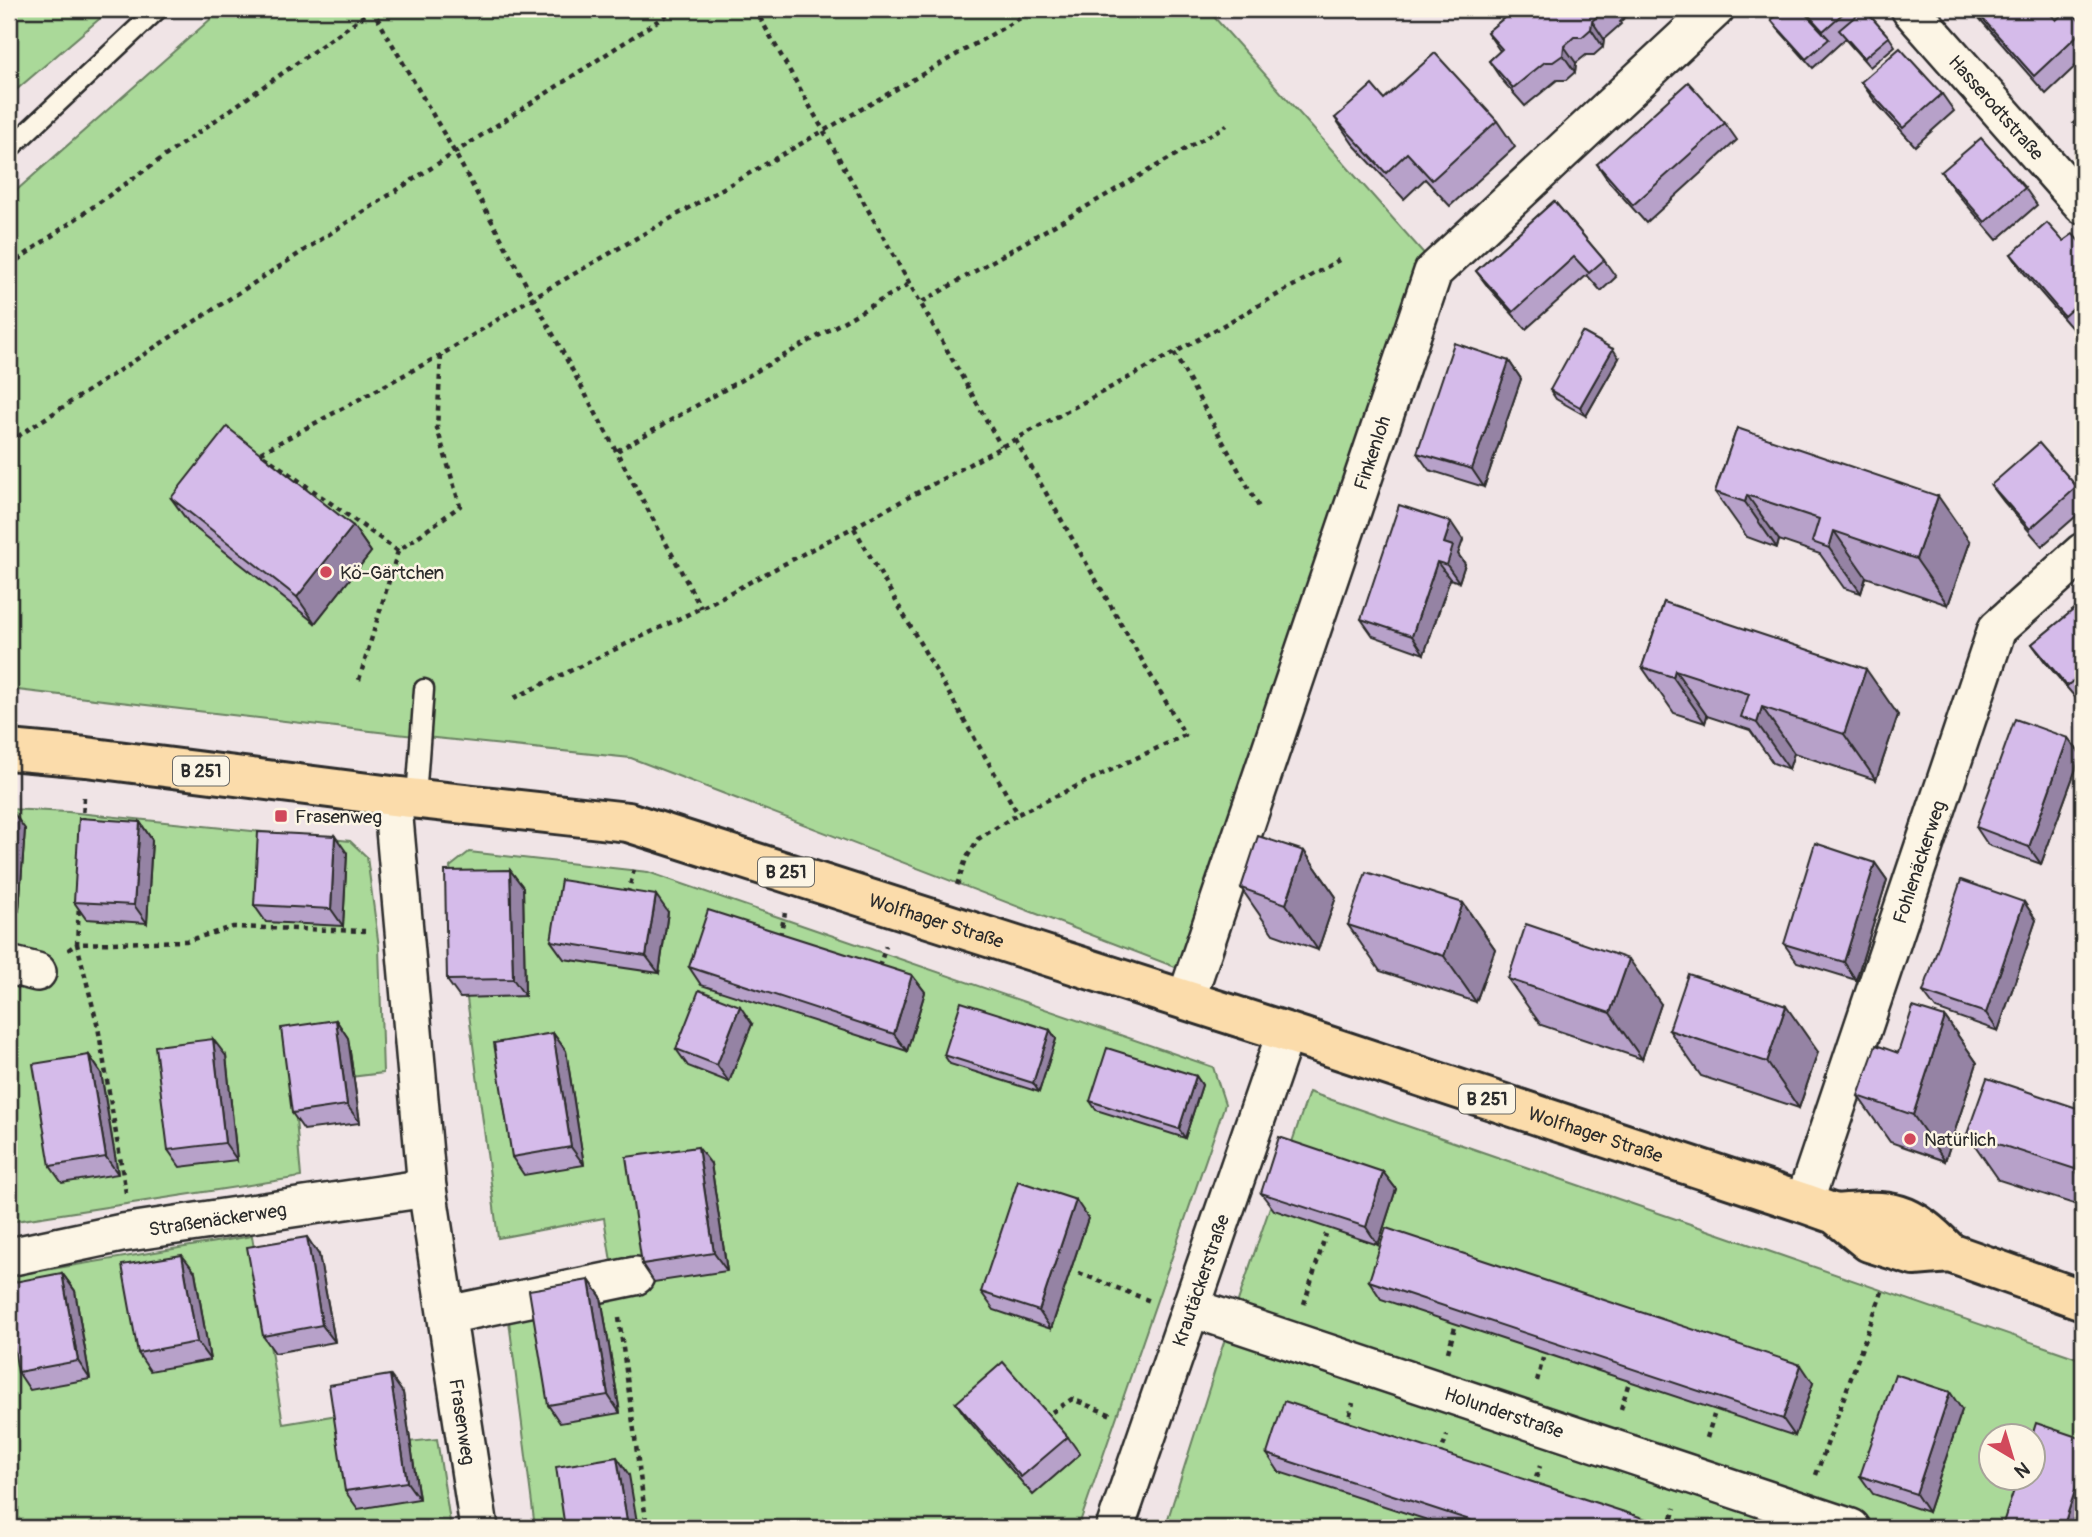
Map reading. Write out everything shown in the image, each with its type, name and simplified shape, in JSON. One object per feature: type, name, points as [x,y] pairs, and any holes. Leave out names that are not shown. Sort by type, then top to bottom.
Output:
[{"type":"main road","name":"Wolfhager Straße","points":[[9,750],[628,822],[1286,1032],[1820,1209],[1869,1241],[1893,1250],[1914,1256],[1950,1253],[2083,1300]]},
{"type":"street","name":"Finkenloh","points":[[1186,1000],[1433,272],[1715,9]]},
{"type":"street","name":"Hasserodtstraße","points":[[1910,9],[2083,205]]},
{"type":"street","name":"Fohlenäckerweg","points":[[1820,1209],[1997,629],[2083,552]]},
{"type":"street","name":"Frasenweg","points":[[404,797],[404,932],[427,1188],[479,1528]]},
{"type":"street","name":"Krautäckerstraße","points":[[1115,1528],[1286,1032]]},
{"type":"street","name":"Straßenäckerweg","points":[[9,1258],[133,1232],[427,1188]]},
{"type":"street","points":[[447,1315],[624,1278]]},
{"type":"street","name":"Holunderstraße","points":[[1190,1312],[1293,1342],[1815,1522],[1851,1528]]},
{"type":"lane","points":[[9,149],[158,9]]},
{"type":"lane","points":[[404,797],[424,689]]},
{"type":"path","points":[[9,265],[372,9],[455,153],[701,608]]},
{"type":"path","points":[[9,442],[676,9]]},
{"type":"path","points":[[755,9],[1001,446]]},
{"type":"path","points":[[398,551],[260,453],[441,355],[532,298],[1037,9]]},
{"type":"path","points":[[922,302],[1227,125]]},
{"type":"path","points":[[514,698],[701,608],[854,527],[1339,260]]},
{"type":"path","points":[[617,450],[911,284]]},
{"type":"path","points":[[1174,353],[1260,509]]},
{"type":"path","points":[[359,680],[398,551],[460,506],[437,428],[441,355]]},
{"type":"path","points":[[966,859],[978,839],[1018,814],[1185,735],[1015,439]]},
{"type":"path","points":[[854,527],[1018,814]]},
{"type":"path","points":[[83,824],[84,803]]},
{"type":"path","points":[[625,902],[634,870]]},
{"type":"path","points":[[79,895],[77,944],[98,1027],[133,1232]]},
{"type":"path","points":[[778,942],[785,916]]},
{"type":"path","points":[[23,969],[77,944],[186,941],[233,927],[404,932]]},
{"type":"path","points":[[878,972],[884,951]]},
{"type":"path","points":[[1293,1342],[1326,1234]]},
{"type":"path","points":[[1079,1273],[1190,1312]]},
{"type":"path","points":[[624,1278],[647,1528]]},
{"type":"path","points":[[1815,1522],[1815,1477],[1885,1280]]},
{"type":"path","points":[[9,1348],[19,1345]]},
{"type":"path","points":[[1052,1412],[1072,1399],[1150,1429]]},
{"type":"green space","points":[[9,9],[111,9],[9,96]]},
{"type":"green space","points":[[222,9],[1207,9],[1428,258],[1188,972],[631,758],[9,689],[9,197]]},
{"type":"green space","points":[[9,809],[68,812],[350,841],[367,857],[379,947],[383,1073],[293,1084],[301,1177],[9,1222]]},
{"type":"green space","points":[[469,852],[648,872],[1213,1067],[1225,1104],[1078,1528],[535,1528],[508,1313],[614,1280],[604,1218],[498,1238],[450,867]]},
{"type":"green space","points":[[1309,1092],[2083,1360],[2083,1528],[1165,1528],[1220,1354]]},
{"type":"green space","points":[[252,1236],[283,1424],[374,1409],[379,1445],[437,1439],[451,1528],[9,1528],[9,1276]]},
{"type":"building","points":[[1515,9],[1606,9],[1592,21],[1591,29],[1582,37],[1574,37],[1564,46],[1563,55],[1553,62],[1545,62],[1513,88],[1489,61],[1502,49],[1487,32]]},
{"type":"building","points":[[1784,9],[1801,9],[1829,39],[1806,59],[1771,20]]},
{"type":"building","points":[[1803,9],[1848,9],[1823,31]]},
{"type":"building","points":[[1864,9],[1889,37],[1864,58],[1839,30]]},
{"type":"building","points":[[1974,9],[2046,9],[2056,20],[2069,9],[2083,25],[2083,30],[2034,76]]},
{"type":"building","points":[[1900,48],[1942,94],[1903,128],[1861,82]]},
{"type":"building","points":[[1435,53],[1497,121],[1432,180],[1407,153],[1386,173],[1335,118],[1372,85],[1384,99]]},
{"type":"building","points":[[1688,82],[1725,123],[1633,205],[1597,164]]},
{"type":"building","points":[[2083,114],[2083,135],[2073,123]]},
{"type":"building","points":[[1981,138],[2025,188],[1985,222],[1941,172]]},
{"type":"building","points":[[1554,201],[1604,260],[1589,273],[1574,257],[1513,312],[1476,271]]},
{"type":"building","points":[[2047,223],[2063,241],[2073,234],[2083,246],[2083,299],[2064,316],[2011,254]]},
{"type":"building","points":[[1582,332],[1613,349],[1580,407],[1550,390]]},
{"type":"building","points":[[1454,343],[1509,361],[1472,469],[1417,453]]},
{"type":"building","points":[[227,427],[353,526],[297,597],[171,498]]},
{"type":"building","points":[[1737,428],[1938,496],[1916,559],[1834,531],[1829,548],[1812,542],[1819,519],[1747,495],[1745,502],[1715,492]]},
{"type":"building","points":[[2039,443],[2077,487],[2030,529],[1991,485]]},
{"type":"building","points":[[1399,505],[1451,522],[1444,543],[1453,546],[1447,565],[1437,562],[1412,636],[1361,619]]},
{"type":"building","points":[[1664,602],[1866,669],[1844,734],[1762,707],[1757,723],[1741,717],[1749,694],[1675,670],[1673,677],[1642,667]]},
{"type":"building","points":[[2083,602],[2083,672],[2067,686],[2032,644]]},
{"type":"building","points":[[2015,719],[2068,738],[2029,847],[1976,827]]},
{"type":"building","points":[[9,811],[13,812],[9,865]]},
{"type":"building","points":[[79,818],[140,822],[134,905],[74,902]]},
{"type":"building","points":[[258,832],[335,836],[331,909],[254,905]]},
{"type":"building","points":[[1258,836],[1304,851],[1286,904],[1241,888]]},
{"type":"building","points":[[1815,843],[1875,863],[1844,962],[1784,944]]},
{"type":"building","points":[[510,870],[513,979],[447,980],[445,871]]},
{"type":"building","points":[[1366,872],[1463,903],[1444,956],[1348,925]]},
{"type":"building","points":[[561,880],[656,895],[646,956],[551,941]]},
{"type":"building","points":[[1961,880],[2024,902],[1986,1013],[1923,992]]},
{"type":"building","points":[[708,910],[912,975],[894,1034],[689,967]]},
{"type":"building","points":[[1526,924],[1629,959],[1610,1013],[1508,979]]},
{"type":"building","points":[[1688,974],[1786,1006],[1767,1062],[1669,1030]]},
{"type":"building","points":[[699,990],[740,1006],[717,1065],[676,1049]]},
{"type":"building","points":[[961,1002],[1050,1030],[1033,1083],[944,1055]]},
{"type":"building","points":[[1913,1007],[1945,1017],[1913,1115],[1858,1096],[1876,1045],[1898,1053]]},
{"type":"building","points":[[336,1020],[347,1105],[292,1113],[281,1028]]},
{"type":"building","points":[[553,1033],[571,1147],[512,1157],[494,1043]]},
{"type":"building","points":[[213,1039],[225,1143],[168,1150],[155,1046]]},
{"type":"building","points":[[1107,1048],[1196,1076],[1179,1129],[1090,1101]]},
{"type":"building","points":[[89,1055],[106,1157],[50,1166],[33,1064]]},
{"type":"building","points":[[1987,1078],[2083,1110],[2083,1144],[2075,1169],[1967,1134]]},
{"type":"building","points":[[1279,1137],[1383,1172],[1366,1227],[1261,1193]]},
{"type":"building","points":[[698,1147],[714,1253],[642,1264],[626,1157]]},
{"type":"building","points":[[1018,1181],[1076,1200],[1039,1311],[981,1292]]},
{"type":"building","points":[[1386,1228],[1801,1365],[1783,1419],[1369,1281]]},
{"type":"building","points":[[307,1237],[322,1325],[263,1336],[247,1247]]},
{"type":"building","points":[[182,1255],[197,1342],[138,1353],[122,1265]]},
{"type":"building","points":[[62,1273],[78,1361],[18,1372],[9,1318],[9,1283]]},
{"type":"building","points":[[589,1280],[608,1395],[548,1405],[529,1290]]},
{"type":"building","points":[[1003,1362],[1068,1437],[1021,1477],[956,1403]]},
{"type":"building","points":[[1895,1374],[1950,1392],[1916,1494],[1860,1476]]},
{"type":"building","points":[[390,1375],[407,1482],[345,1491],[329,1385]]},
{"type":"building","points":[[1284,1401],[1649,1520],[1647,1528],[1494,1528],[1267,1454]]},
{"type":"building","points":[[2046,1426],[2083,1439],[2083,1466],[2063,1528],[2002,1526],[2013,1492],[2046,1492]]},
{"type":"building","points":[[617,1457],[628,1528],[565,1528],[556,1467]]},
{"type":"building","points":[[952,1521],[958,1528],[944,1528]]},
{"type":"building","points":[[1174,1521],[1181,1528],[1165,1528]]},
{"type":"place","name":"Kö-Gärtchen","points":[[326,572]]},
{"type":"place","name":"Frasenweg","points":[[281,816]]},
{"type":"place","name":"Natürlich","points":[[1910,1139]]}]
